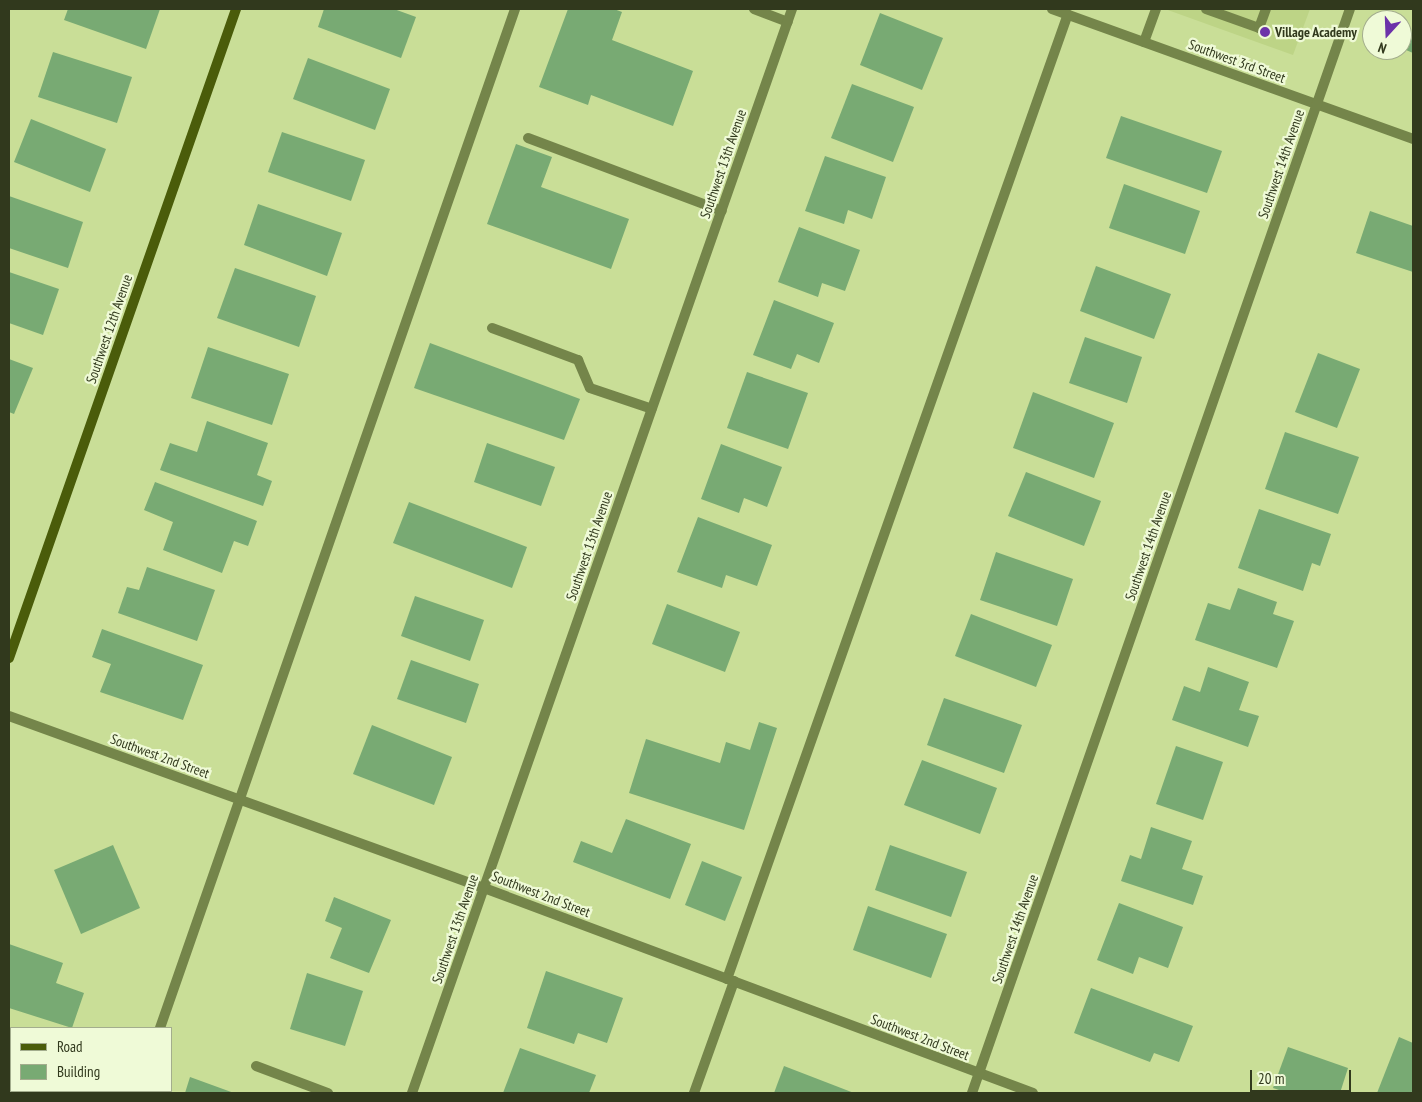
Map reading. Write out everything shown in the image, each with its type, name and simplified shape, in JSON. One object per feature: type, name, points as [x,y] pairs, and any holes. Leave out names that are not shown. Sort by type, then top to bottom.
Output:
[{"type":"street","name":"Southwest 12th Avenue","points":[[9,658],[236,9]]},
{"type":"street","points":[[160,1027],[515,9]]},
{"type":"street","points":[[754,9],[788,22]]},
{"type":"street","name":"Southwest 13th Avenue","points":[[412,1093],[792,9]]},
{"type":"street","name":"Southwest 3rd Street","points":[[1052,9],[1413,139]]},
{"type":"street","points":[[1144,42],[1156,9]]},
{"type":"street","points":[[1206,9],[1259,28],[1266,9]]},
{"type":"street","name":"Southwest 14th Avenue","points":[[972,1093],[1350,9]]},
{"type":"street","points":[[694,1093],[731,980],[1068,14]]},
{"type":"street","points":[[528,138],[722,211]]},
{"type":"street","points":[[492,328],[578,360],[590,388],[652,409]]},
{"type":"street","name":"Southwest 2nd Street","points":[[9,716],[484,888],[1033,1093]]},
{"type":"street","points":[[256,1066],[328,1093]]},
{"type":"shaded area","name":"Village Academy","points":[[1165,9],[1310,9],[1293,55]]},
{"type":"building","points":[[68,9],[160,9],[146,49],[64,20]]},
{"type":"building","points":[[324,9],[394,9],[416,17],[401,58],[318,27]]},
{"type":"building","points":[[568,9],[614,9],[622,12],[612,40],[693,71],[673,126],[591,95],[588,105],[539,87]]},
{"type":"building","points":[[880,13],[943,38],[922,90],[860,65]]},
{"type":"building","points":[[1413,36],[1413,53],[1412,53]]},
{"type":"building","points":[[53,52],[132,77],[117,123],[38,97]]},
{"type":"building","points":[[308,58],[390,89],[375,130],[293,99]]},
{"type":"building","points":[[852,84],[914,107],[893,162],[831,138]]},
{"type":"building","points":[[1121,116],[1222,151],[1207,193],[1106,158]]},
{"type":"building","points":[[31,119],[106,149],[90,192],[14,162]]},
{"type":"building","points":[[282,132],[365,160],[351,201],[268,172]]},
{"type":"building","points":[[516,144],[552,157],[541,187],[629,219],[611,269],[487,224]]},
{"type":"building","points":[[825,156],[886,177],[872,219],[848,210],[844,224],[805,211]]},
{"type":"building","points":[[1124,184],[1200,211],[1185,254],[1109,228]]},
{"type":"building","points":[[9,196],[83,222],[68,268],[9,248]]},
{"type":"building","points":[[258,204],[342,233],[327,276],[244,245]]},
{"type":"building","points":[[1370,211],[1413,226],[1413,272],[1356,253]]},
{"type":"building","points":[[799,227],[860,250],[845,291],[822,283],[818,297],[778,282]]},
{"type":"building","points":[[1096,266],[1171,294],[1154,339],[1080,311]]},
{"type":"building","points":[[235,268],[316,296],[299,347],[217,318]]},
{"type":"building","points":[[9,272],[59,289],[43,335],[9,323]]},
{"type":"building","points":[[774,300],[834,323],[819,363],[797,354],[791,369],[753,355]]},
{"type":"building","points":[[1085,337],[1142,357],[1127,403],[1069,383]]},
{"type":"building","points":[[430,343],[580,399],[564,440],[414,388]]},
{"type":"building","points":[[208,347],[289,374],[272,425],[191,398]]},
{"type":"building","points":[[1318,353],[1360,369],[1337,428],[1295,412]]},
{"type":"building","points":[[9,359],[33,368],[14,414],[9,412]]},
{"type":"building","points":[[747,372],[808,393],[788,449],[727,428]]},
{"type":"building","points":[[1033,392],[1114,423],[1094,478],[1013,448]]},
{"type":"building","points":[[207,421],[268,443],[257,475],[272,481],[263,506],[160,470],[170,443],[197,452]]},
{"type":"building","points":[[1285,432],[1359,457],[1338,514],[1265,489]]},
{"type":"building","points":[[487,443],[555,467],[541,506],[474,482]]},
{"type":"building","points":[[721,444],[782,467],[767,507],[744,498],[739,513],[701,499]]},
{"type":"building","points":[[1026,472],[1101,501],[1084,546],[1008,516]]},
{"type":"building","points":[[155,482],[257,521],[248,546],[234,541],[222,573],[163,550],[173,522],[144,510]]},
{"type":"building","points":[[409,502],[527,547],[512,588],[393,543]]},
{"type":"building","points":[[1259,509],[1331,534],[1320,566],[1312,563],[1303,591],[1238,568]]},
{"type":"building","points":[[698,517],[772,545],[757,586],[726,575],[722,588],[677,572]]},
{"type":"building","points":[[996,552],[1073,579],[1057,626],[980,600]]},
{"type":"building","points":[[147,567],[215,590],[197,641],[118,613],[127,587],[139,590]]},
{"type":"building","points":[[1238,588],[1277,602],[1273,614],[1294,621],[1277,668],[1195,640],[1208,603],[1230,610]]},
{"type":"building","points":[[415,596],[484,620],[470,661],[401,636]]},
{"type":"building","points":[[667,604],[740,632],[725,672],[652,644]]},
{"type":"building","points":[[971,614],[1052,645],[1036,687],[955,656]]},
{"type":"building","points":[[102,629],[203,665],[183,720],[100,692],[111,664],[92,657]]},
{"type":"building","points":[[411,660],[479,684],[466,723],[397,699]]},
{"type":"building","points":[[1208,667],[1249,682],[1239,710],[1259,716],[1248,747],[1172,720],[1184,686],[1200,692]]},
{"type":"building","points":[[944,698],[1022,725],[1004,773],[927,745]]},
{"type":"building","points":[[759,722],[777,728],[744,830],[629,793],[646,739],[720,763],[726,742],[750,750]]},
{"type":"building","points":[[372,725],[452,757],[434,805],[353,774]]},
{"type":"building","points":[[1176,746],[1223,762],[1203,820],[1156,804]]},
{"type":"building","points":[[922,760],[997,788],[980,834],[904,805]]},
{"type":"building","points":[[626,819],[691,844],[670,899],[573,862],[581,841],[612,853]]},
{"type":"building","points":[[1151,827],[1192,841],[1182,869],[1203,876],[1193,905],[1121,881],[1130,855],[1141,859]]},
{"type":"building","points":[[113,845],[140,908],[81,934],[54,870]]},
{"type":"building","points":[[890,845],[967,872],[951,917],[875,890]]},
{"type":"building","points":[[702,861],[742,877],[725,921],[685,905]]},
{"type":"building","points":[[334,897],[391,920],[369,973],[330,958],[342,928],[325,921]]},
{"type":"building","points":[[1119,903],[1183,927],[1168,968],[1139,957],[1133,974],[1097,960]]},
{"type":"building","points":[[868,906],[947,934],[931,978],[853,950]]},
{"type":"building","points":[[9,944],[63,963],[56,983],[84,993],[72,1027],[9,1008]]},
{"type":"building","points":[[546,971],[623,998],[607,1043],[578,1033],[574,1044],[527,1028]]},
{"type":"building","points":[[307,973],[363,991],[345,1046],[290,1029]]},
{"type":"building","points":[[1091,988],[1193,1026],[1179,1062],[1154,1053],[1150,1062],[1074,1033]]},
{"type":"building","points":[[9,1032],[10,1082],[9,1081]]},
{"type":"building","points":[[1399,1037],[1413,1043],[1413,1093],[1377,1093]]},
{"type":"building","points":[[1288,1047],[1348,1068],[1340,1093],[1288,1093],[1273,1088]]},
{"type":"building","points":[[520,1048],[596,1075],[589,1093],[503,1093]]},
{"type":"building","points":[[784,1066],[854,1093],[774,1093]]},
{"type":"building","points":[[190,1077],[234,1093],[185,1093]]},
{"type":"place","name":"Village Academy","points":[[1265,32]]}]
